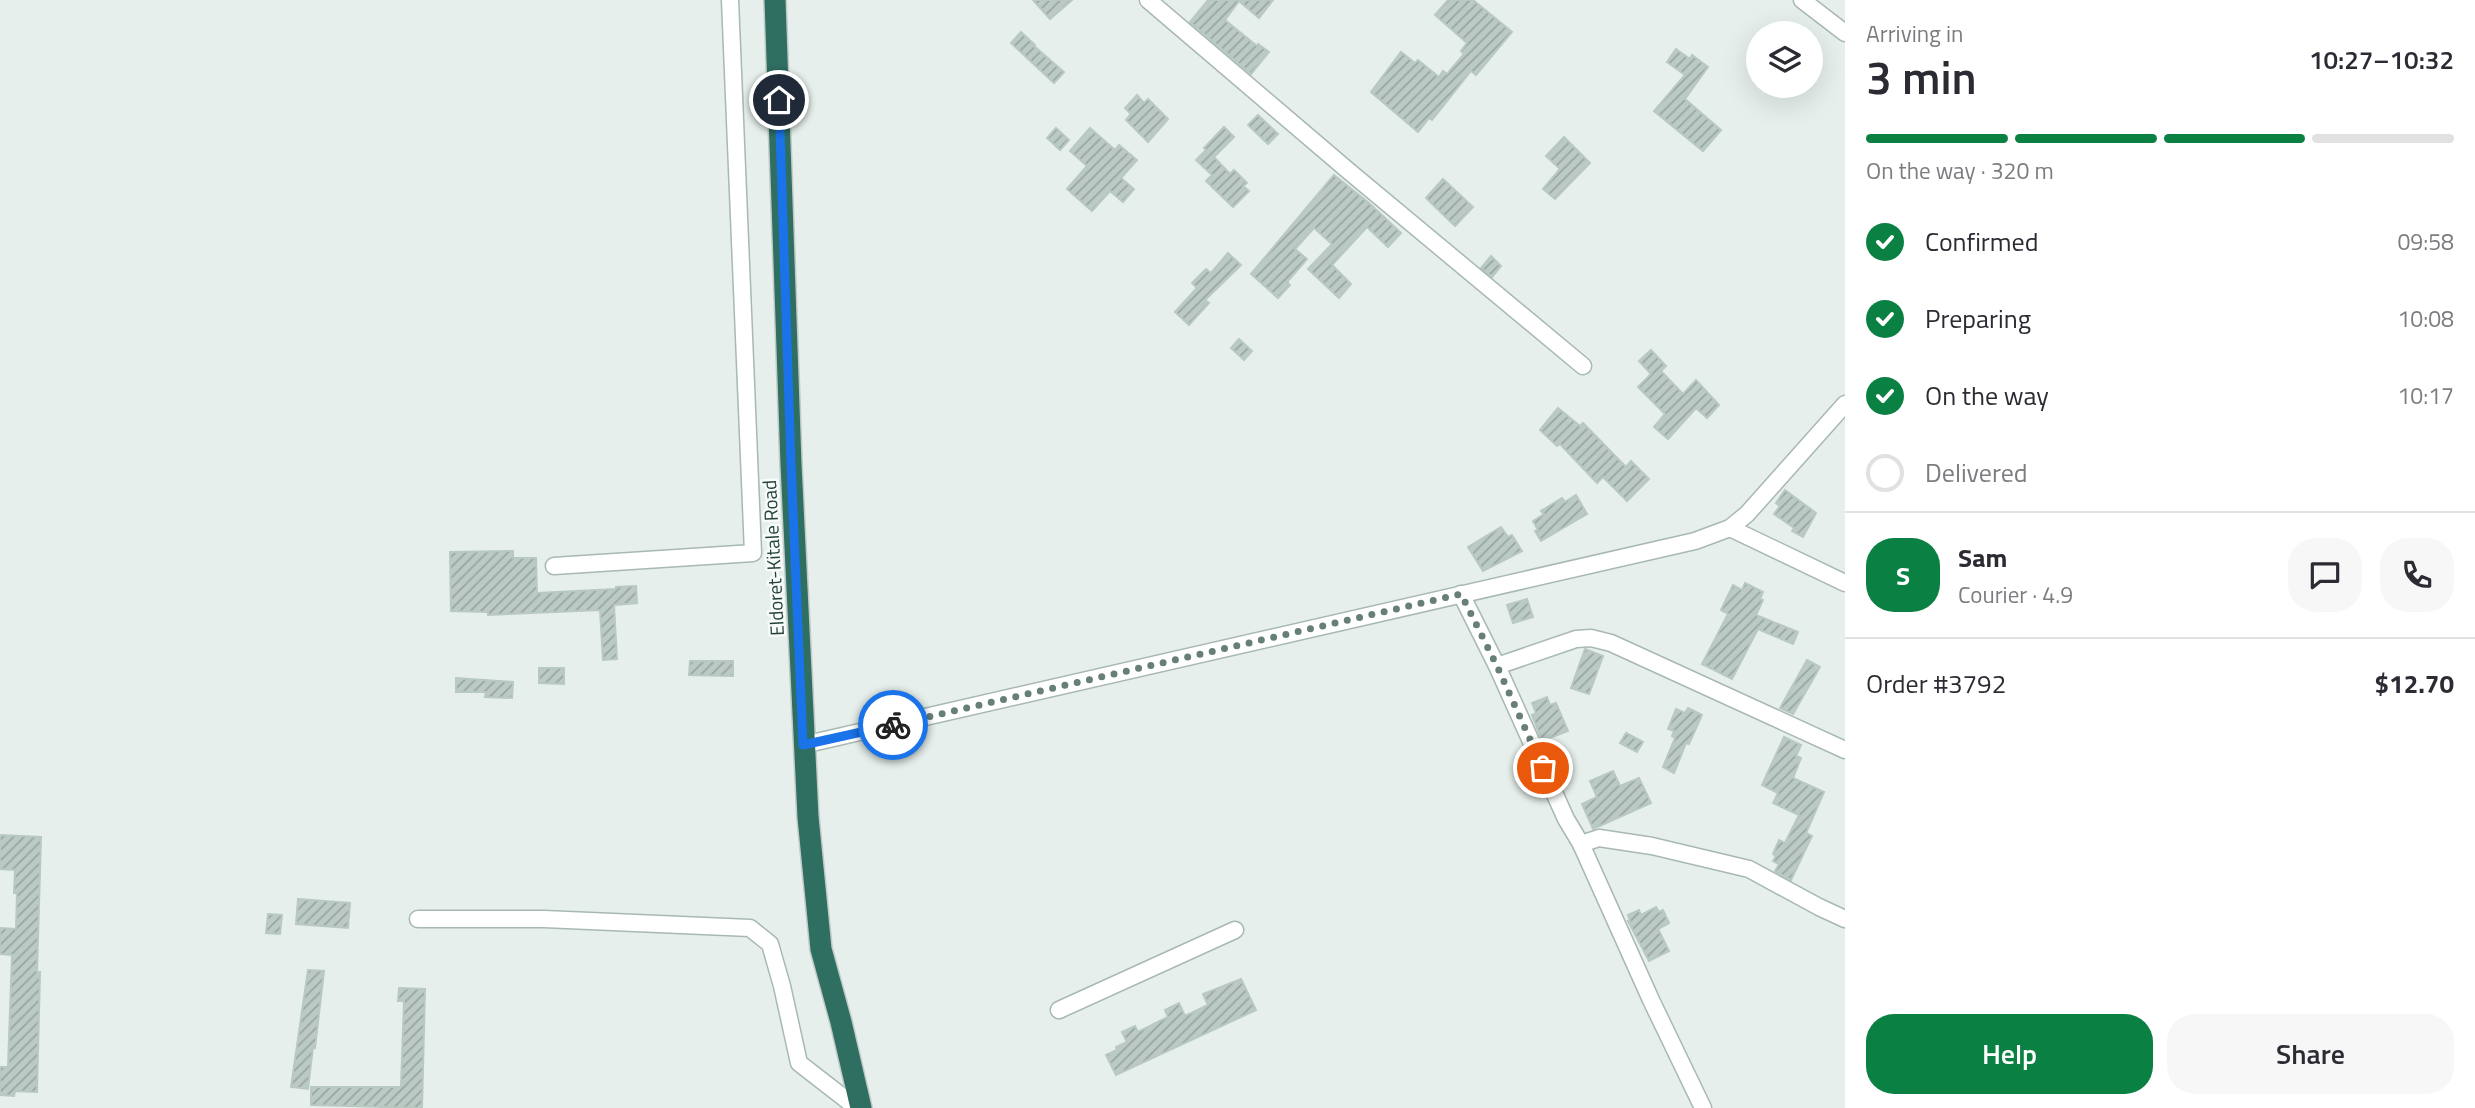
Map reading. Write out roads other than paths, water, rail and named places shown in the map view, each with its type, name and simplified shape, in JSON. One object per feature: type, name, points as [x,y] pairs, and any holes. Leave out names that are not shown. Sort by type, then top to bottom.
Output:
[{"type":"highway","name":"Eldoret-Kitale Road","points":[[775,0],[803,745],[810,841],[821,949],[841,1022],[859,1108]]},
{"type":"street","points":[[554,566],[753,553],[730,0]]},
{"type":"street","points":[[1148,0],[1583,366]]},
{"type":"street","points":[[1802,0],[1845,33]]},
{"type":"street","points":[[803,745],[1696,541],[1730,528],[1747,514],[1845,404]]},
{"type":"street","points":[[1730,528],[1845,583]]},
{"type":"street","points":[[1461,594],[1703,1108]]},
{"type":"street","points":[[1497,666],[1576,639],[1591,638],[1611,643],[1845,750]]},
{"type":"street","points":[[1581,844],[1599,838],[1652,846],[1749,869],[1845,919]]},
{"type":"street","points":[[418,919],[544,919],[750,928],[770,944],[799,1063],[859,1108]]},
{"type":"street","points":[[1059,1010],[1235,930]]}]
